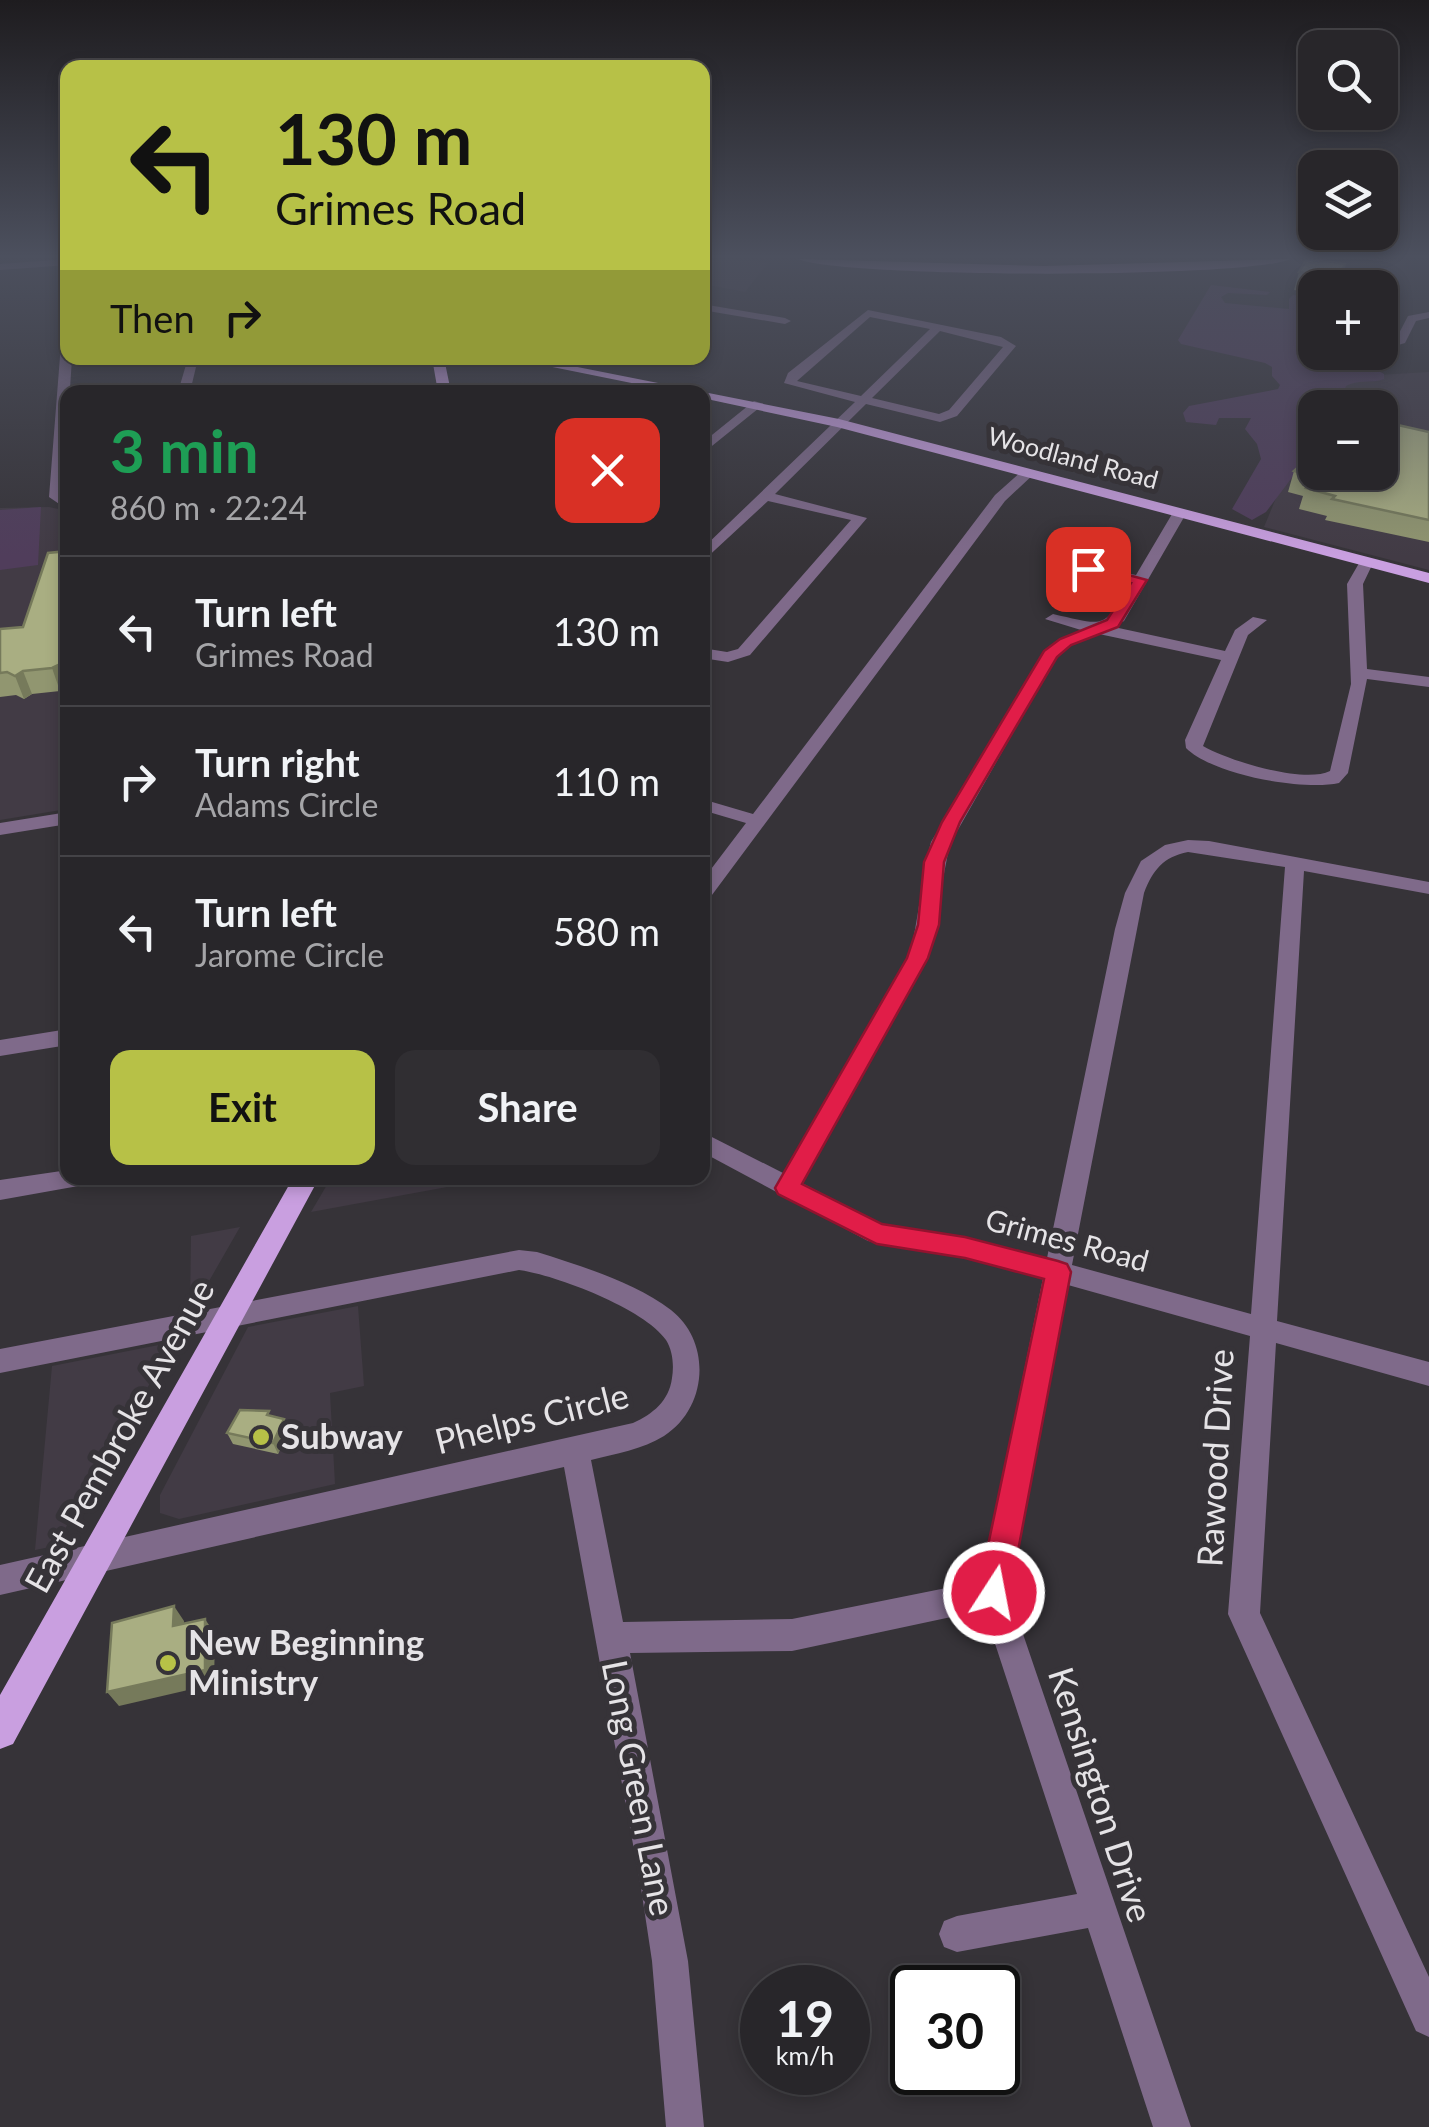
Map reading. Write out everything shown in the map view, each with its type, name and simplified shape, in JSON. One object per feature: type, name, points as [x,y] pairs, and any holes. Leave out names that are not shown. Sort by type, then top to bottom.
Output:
[{"type":"main road","points":[[551,365],[658,385]]},
{"type":"main road","name":"Woodland Road","points":[[710,395],[840,424],[1429,578]]},
{"type":"main road","name":"East Pembroke Avenue","points":[[0,1731],[302,1185]]},
{"type":"street","points":[[812,358],[792,376],[790,383],[940,418],[953,413],[1001,358]]},
{"type":"street","points":[[710,550],[907,358]]},
{"type":"street","points":[[710,443],[758,404]]},
{"type":"street","points":[[60,442],[56,497],[60,500]]},
{"type":"street","points":[[710,885],[1000,498],[1028,472]]},
{"type":"street","points":[[710,654],[728,657],[744,652],[860,520],[850,513],[765,496]]},
{"type":"street","points":[[787,1188],[918,958],[928,925],[932,873],[941,842],[1052,669],[1061,644],[1104,628],[1118,618],[1180,512]]},
{"type":"street","points":[[1259,620],[1241,632],[1194,740],[1194,748],[1217,760],[1314,782],[1334,780],[1340,772],[1359,673],[1355,588],[1367,561]]},
{"type":"street","points":[[1088,569],[1140,580]]},
{"type":"street","points":[[1053,619],[1229,658]]},
{"type":"street","points":[[1359,673],[1429,682]]},
{"type":"street","points":[[710,807],[758,822]]},
{"type":"street","points":[[0,829],[60,819]]},
{"type":"street","name":"Kensington Drive","points":[[1172,2127],[994,1593],[1128,913],[1148,863],[1168,848],[1199,846],[1295,863]]},
{"type":"street","points":[[1295,863],[1429,888]]},
{"type":"street","name":"Rawood Drive","points":[[1295,863],[1244,1614],[1429,2018]]},
{"type":"street","points":[[0,1048],[60,1038]]},
{"type":"street","name":"Grimes Road","points":[[710,1145],[877,1234],[965,1248],[1429,1374]]},
{"type":"street","points":[[0,1190],[60,1180]]},
{"type":"street","name":"Phelps Circle","points":[[0,1361],[518,1260],[537,1262],[663,1318],[677,1334],[688,1360],[678,1402],[660,1424],[575,1451],[0,1580]]},
{"type":"street","name":"Long Green Lane","points":[[575,1451],[660,1888],[685,2127]]},
{"type":"street","points":[[610,1638],[792,1635],[994,1593]]},
{"type":"street","points":[[956,1934],[1098,1908]]},
{"type":"shaded area","points":[[1244,358],[1298,358],[1298,370],[1377,370],[1384,374],[1384,379],[1355,383],[1345,390],[1298,390],[1298,470],[1266,512],[1252,520],[1232,509],[1261,459],[1257,444],[1245,429],[1251,418],[1219,418],[1216,425],[1186,422],[1183,413],[1189,406],[1278,389],[1272,367]]},
{"type":"shaded area","points":[[1429,372],[1429,570],[1264,527],[1298,445],[1298,490],[1398,490],[1398,390],[1321,390],[1326,378]]},
{"type":"shaded area","points":[[41,507],[38,565],[0,570],[0,510]]},
{"type":"shaded area","points":[[0,508],[60,509],[60,810],[0,820]]},
{"type":"shaded area","points":[[327,1185],[458,1185],[311,1212]]},
{"type":"shaded area","points":[[240,1227],[193,1309],[190,1310],[191,1236]]},
{"type":"shaded area","points":[[358,1306],[364,1386],[330,1393],[335,1484],[179,1519],[160,1513],[160,1495],[248,1327]]},
{"type":"shaded area","points":[[174,1342],[55,1546],[35,1550],[52,1366]]},
{"type":"building","points":[[1398,425],[1429,432],[1429,520],[1332,499],[1335,496],[1313,490],[1398,490]]},
{"type":"building","points":[[60,552],[60,664],[15,676],[0,673],[0,629],[23,627],[48,553]]},
{"type":"building","points":[[240,1410],[269,1411],[267,1415],[284,1419],[273,1443],[227,1433]]},
{"type":"building","name":"New Beginning Ministry","points":[[174,1606],[173,1626],[205,1619],[205,1670],[107,1692],[112,1623]]},
{"type":"place","name":"Subway","points":[[261,1437]]},
{"type":"place","name":"New Beginning Ministry","points":[[168,1663]]},
{"type":"route","points":[[994,1593],[1058,1272],[990,1253],[877,1234],[787,1188],[918,958],[928,925],[934,862],[951,822],[1050,654],[1065,642],[1113,624],[1140,580],[1088,569]]}]
